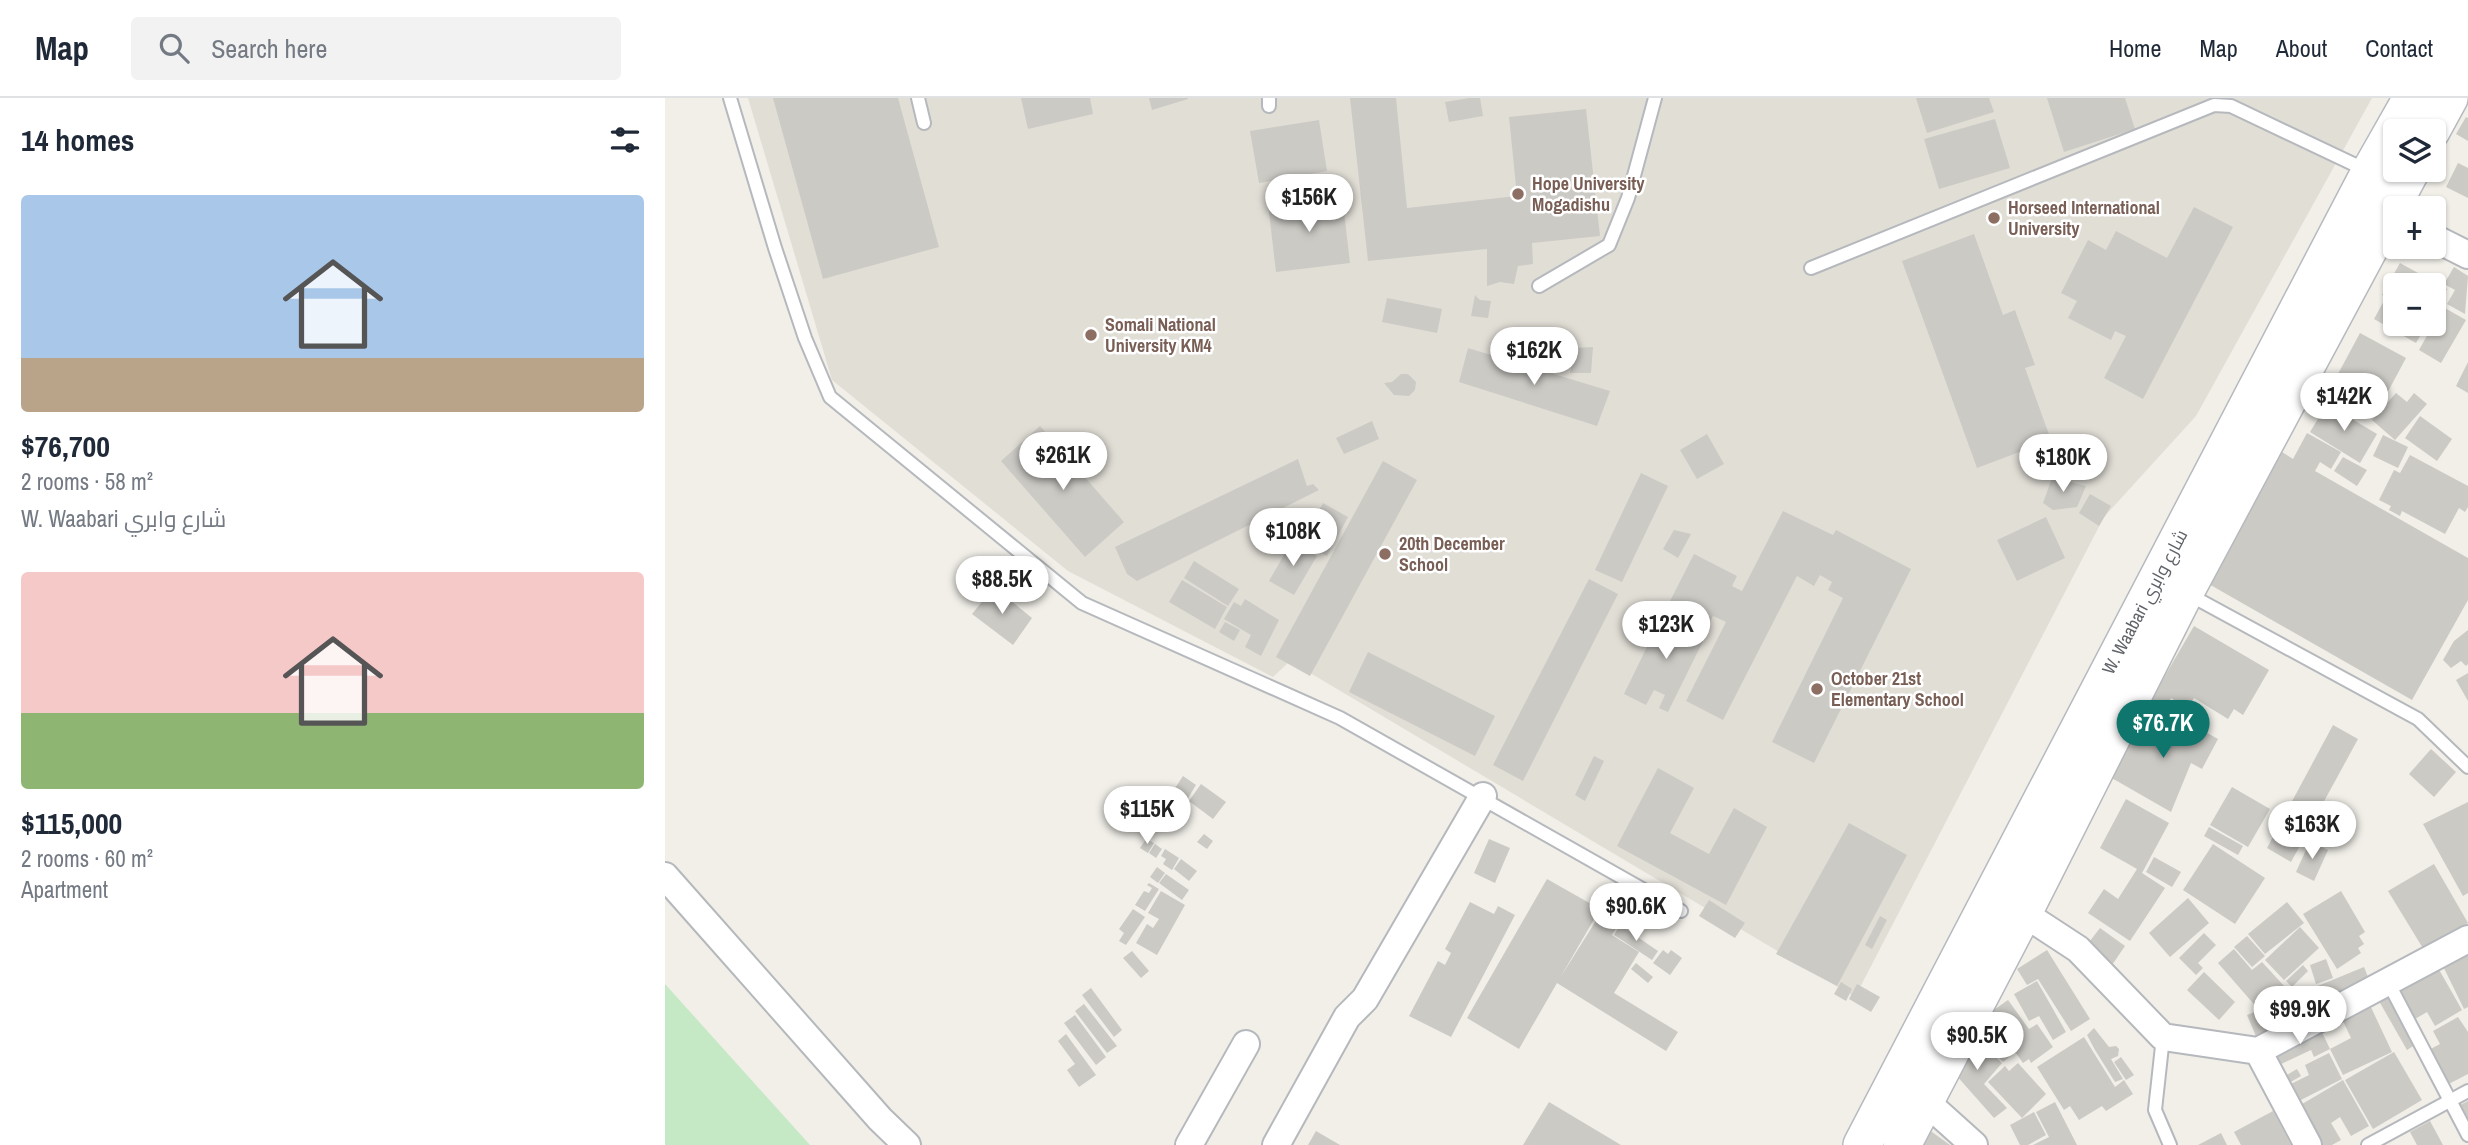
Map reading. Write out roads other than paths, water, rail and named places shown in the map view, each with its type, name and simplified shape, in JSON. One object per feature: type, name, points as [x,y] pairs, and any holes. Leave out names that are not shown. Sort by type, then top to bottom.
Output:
[{"type":"main road","name":"W. Waabari شارع وابري","points":[[1862,1145],[2370,172],[2412,98]]},
{"type":"main road","points":[[2438,119],[2449,98]]},
{"type":"main road","name":"W. Waabari شارع وابري","points":[[1902,1145],[2023,914],[2185,592],[2383,231]]},
{"type":"street","points":[[2446,244],[2468,255]]},
{"type":"street","points":[[1276,1145],[1347,1017],[1365,999],[1483,796]]},
{"type":"street","points":[[665,876],[880,1119],[907,1145]]},
{"type":"street","points":[[2023,914],[2078,949],[2164,1037],[2258,1051],[2468,939]]},
{"type":"street","points":[[1189,1145],[1246,1044]]},
{"type":"street","points":[[2258,1051],[2308,1145]]},
{"type":"street","points":[[1924,1100],[1974,1145]]},
{"type":"lane","points":[[730,98],[779,261],[805,338],[830,397],[1082,603],[1340,718],[1483,796],[1681,911]]},
{"type":"lane","points":[[918,98],[924,123]]},
{"type":"lane","points":[[1539,286],[1609,245],[1628,198],[1655,98]]},
{"type":"lane","points":[[1811,268],[2214,105],[2231,106],[2370,172]]},
{"type":"lane","points":[[2185,592],[2418,719],[2468,767]]},
{"type":"lane","points":[[2388,982],[2468,1135]]},
{"type":"lane","points":[[2164,1037],[2155,1111],[2170,1145]]},
{"type":"lane","points":[[2368,1145],[2468,1091]]},
{"type":"place","name":"Hope University Mogadishu","points":[[1518,194]]},
{"type":"place","name":"Horseed International University","points":[[1994,218]]},
{"type":"place","name":"Somali National University KM4","points":[[1091,335]]},
{"type":"place","name":"20th December School","points":[[1385,554]]},
{"type":"place","name":"October 21st Elementary School","points":[[1817,689]]}]
